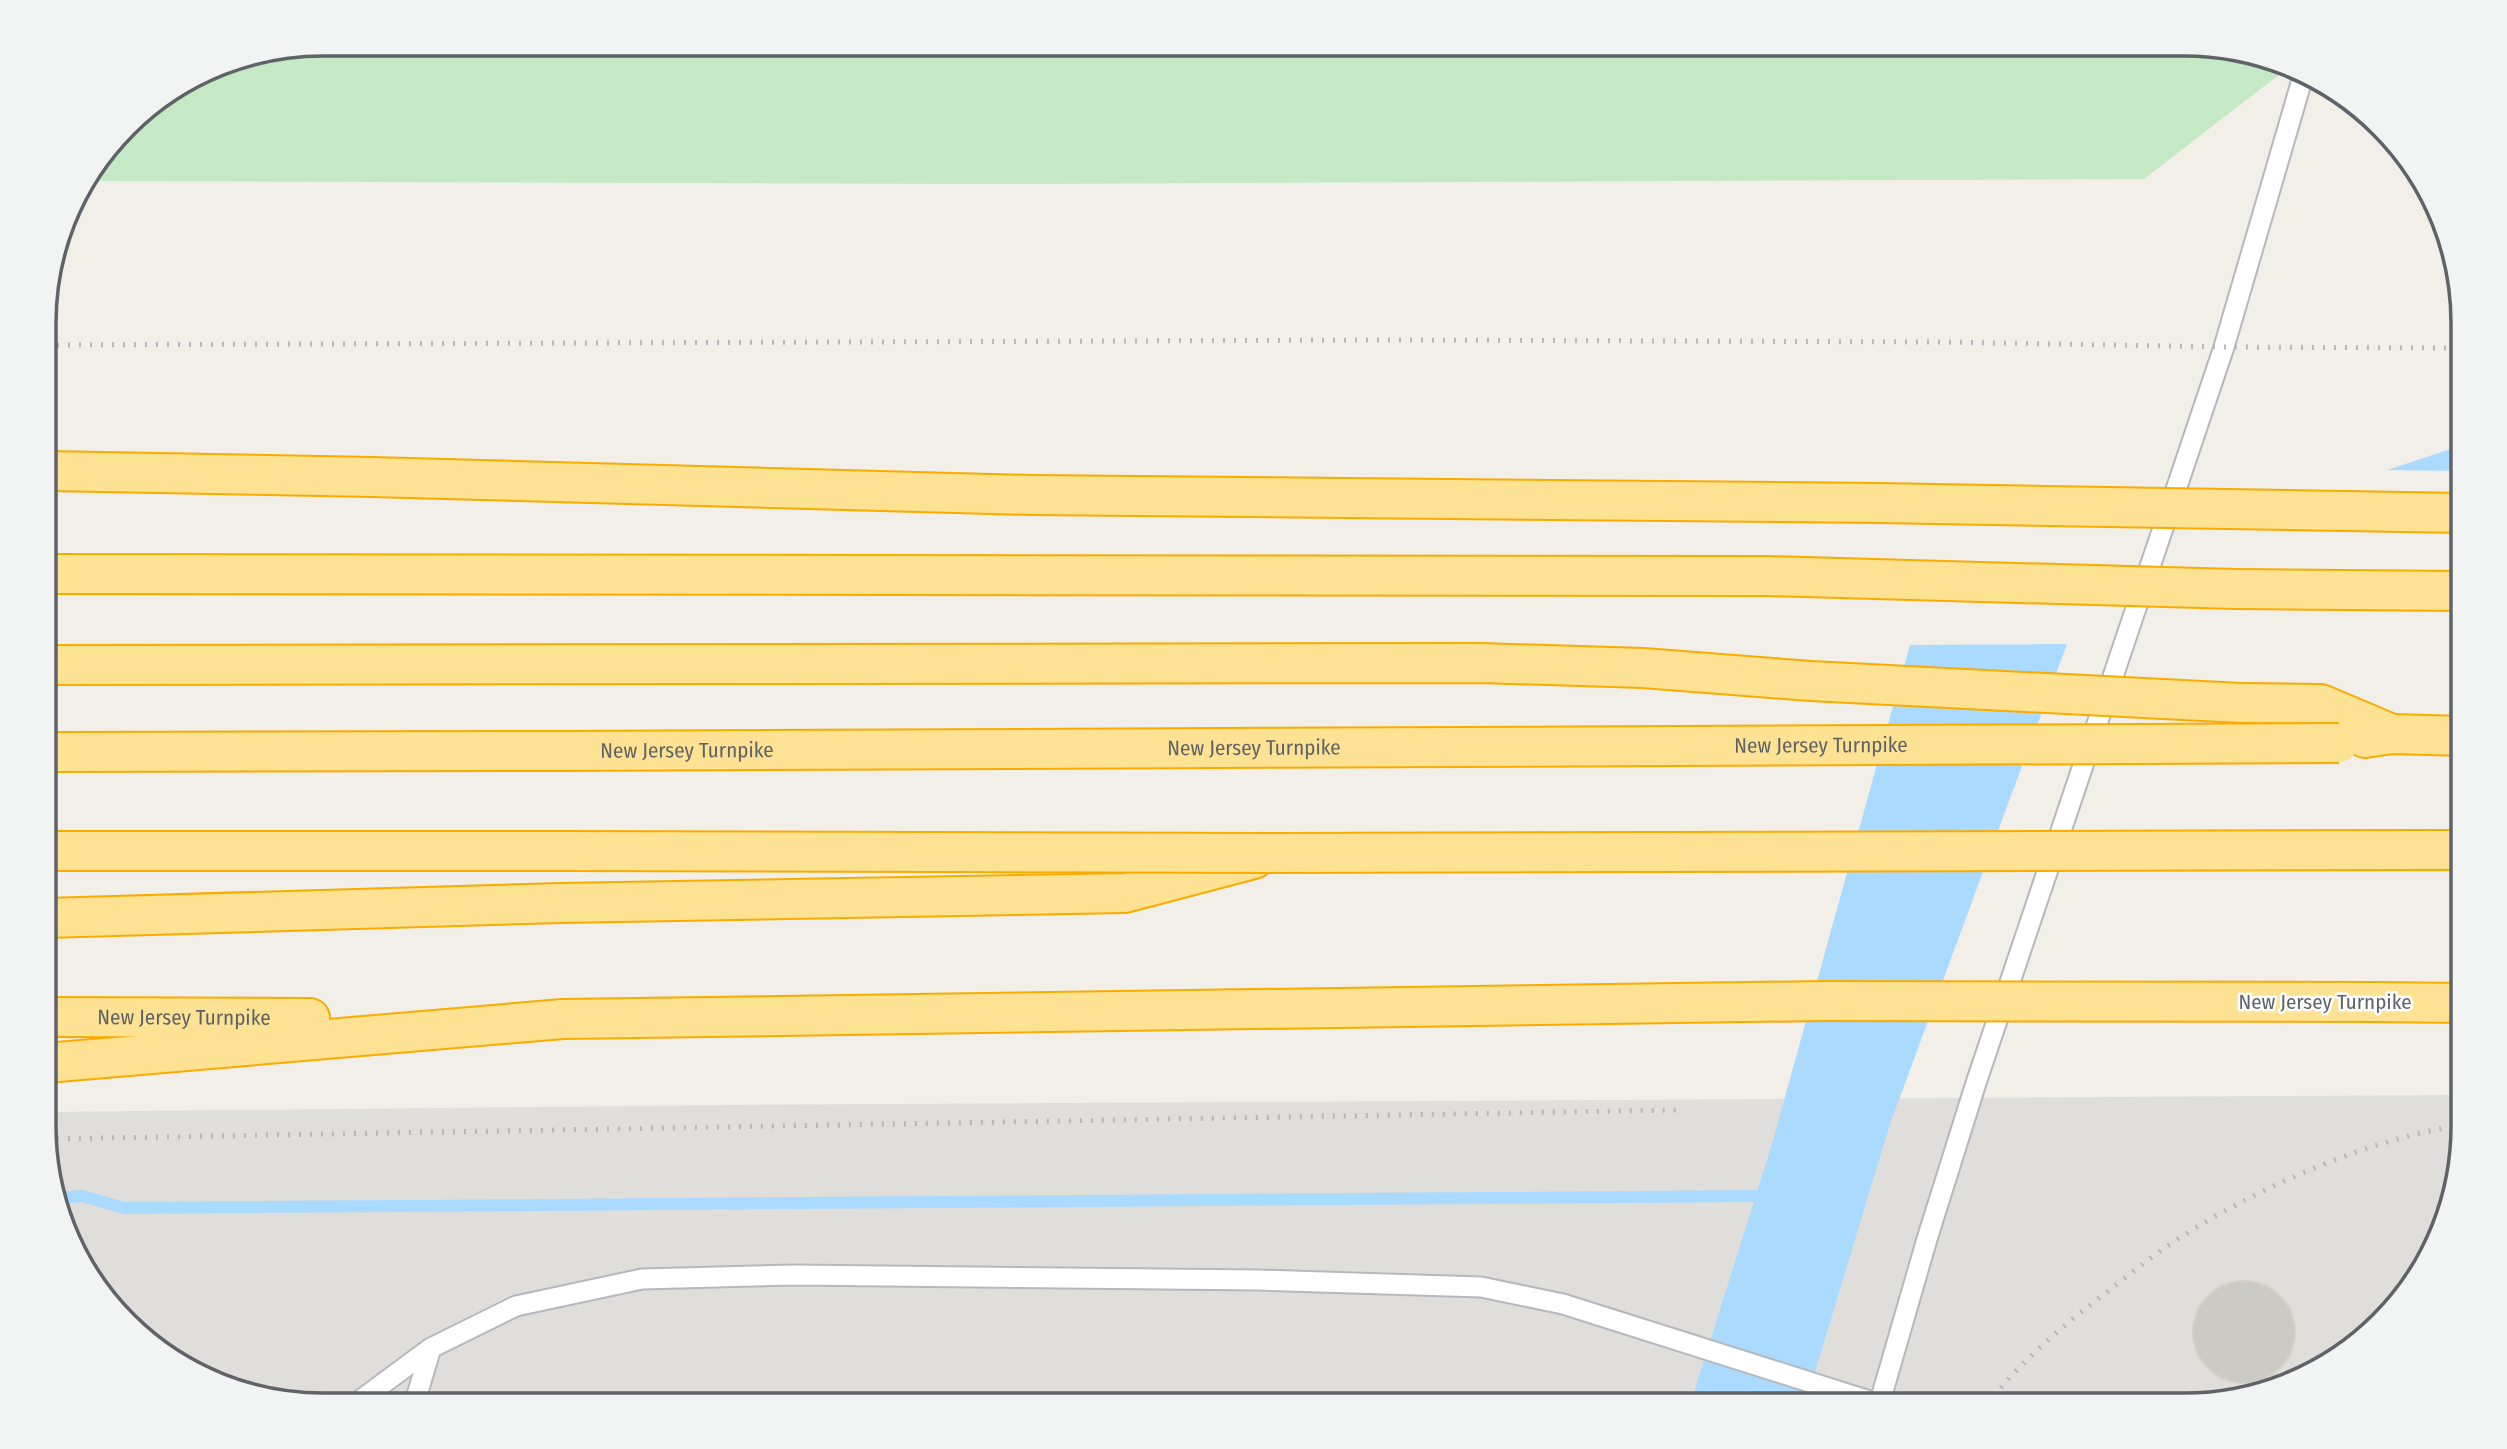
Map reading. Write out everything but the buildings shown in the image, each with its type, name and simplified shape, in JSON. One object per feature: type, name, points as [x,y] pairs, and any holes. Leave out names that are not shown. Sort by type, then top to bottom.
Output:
[{"type":"highway","points":[[56,471],[1031,495],[1906,503],[2451,513]]},
{"type":"highway","points":[[56,574],[1766,576],[2236,589],[2451,591]]},
{"type":"highway","points":[[56,665],[1481,663],[1643,668],[1811,681],[2241,703],[2321,704],[2392,734]]},
{"type":"highway","name":"New Jersey Turnpike","points":[[56,752],[2339,743],[2392,734],[2451,736]]},
{"type":"highway","points":[[56,851],[1276,853],[2451,850]]},
{"type":"highway","points":[[56,918],[561,903],[1125,893],[1276,853]]},
{"type":"highway","name":"New Jersey Turnpike","points":[[56,1017],[563,1019],[1823,1001],[2451,1003]]},
{"type":"highway","points":[[56,1062],[563,1019]]},
{"type":"lane","points":[[1882,1393],[1976,1083],[2224,347],[2301,83]]},
{"type":"lane","points":[[370,1393],[431,1348],[516,1306],[642,1279],[795,1275],[1258,1280],[1481,1287],[1563,1304],[1848,1393]]},
{"type":"lane","points":[[418,1393],[431,1348]]},
{"type":"shaded area","points":[[2451,1095],[2451,1126],[2446,1178],[2431,1228],[2406,1274],[2385,1302],[2360,1327],[2317,1357],[2270,1379],[2219,1391],[323,1393],[271,1388],[221,1373],[175,1348],[134,1315],[101,1274],[76,1228],[61,1178],[56,1126],[56,1112],[733,1105]]},
{"type":"green space","points":[[323,56],[2184,56],[2236,61],[2280,74],[2144,179],[1002,184],[97,181],[134,134],[161,111],[190,92],[221,76],[254,65],[288,58]]},
{"type":"water","points":[[2451,449],[2451,471],[2387,470]]},
{"type":"water","points":[[2067,644],[1890,1124],[1809,1393],[1694,1393],[1772,1144],[1910,645]]},
{"type":"waterway","points":[[66,1197],[82,1196],[124,1208],[1755,1196]]},
{"type":"railway","points":[[56,345],[1388,340],[1941,342],[2451,348]]},
{"type":"railway","points":[[57,1139],[1677,1110]]},
{"type":"railway","points":[[1996,1393],[2029,1357],[2061,1329],[2152,1257],[2197,1227],[2269,1188],[2348,1155],[2387,1142],[2451,1127]]}]
